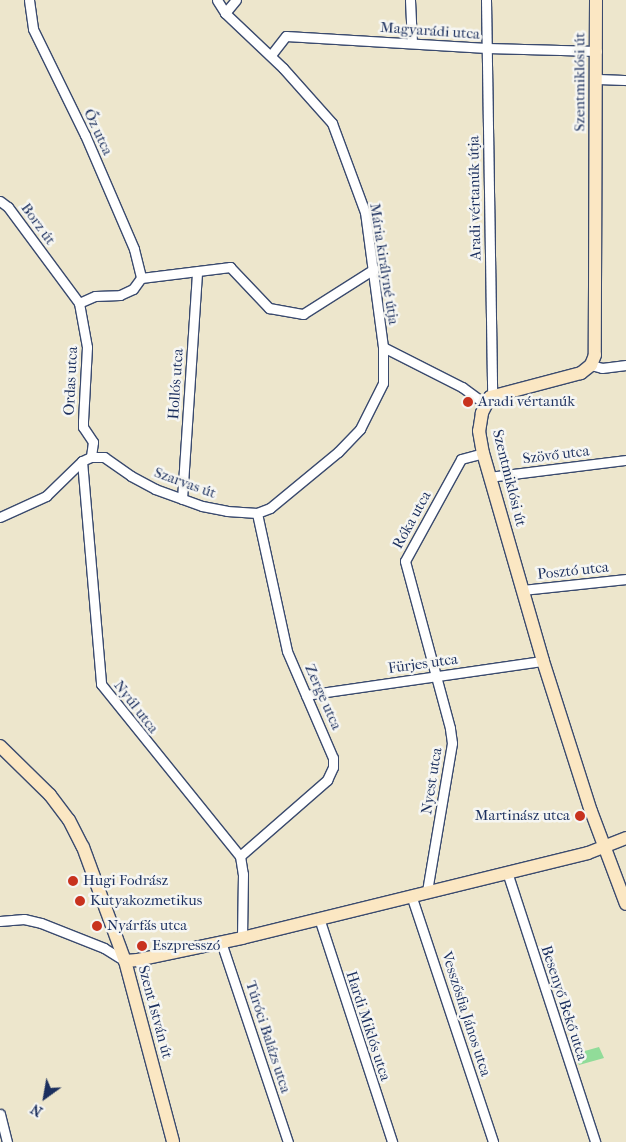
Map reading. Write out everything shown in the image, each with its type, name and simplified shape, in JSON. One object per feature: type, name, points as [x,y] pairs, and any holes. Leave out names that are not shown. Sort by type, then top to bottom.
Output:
[{"type":"street","name":"Őz utca","points":[[28,0],[32,29],[85,135],[134,248],[141,278]]},
{"type":"street","name":"Mária királyné útja","points":[[216,0],[225,13],[271,55],[332,123],[365,212],[383,347],[489,400]]},
{"type":"street","points":[[225,13],[236,0]]},
{"type":"street","points":[[410,0],[412,43]]},
{"type":"street","name":"Aradi vértanúk útja","points":[[486,0],[489,400]]},
{"type":"street","name":"Szentmiklósi út","points":[[592,365],[596,343],[596,0]]},
{"type":"street","name":"Magyarádi utca","points":[[271,55],[286,36],[487,48],[597,51]]},
{"type":"street","points":[[596,79],[626,80]]},
{"type":"street","name":"Borz út","points":[[0,201],[8,207],[51,267],[80,303]]},
{"type":"street","points":[[80,303],[95,296],[120,295],[133,289],[141,278],[230,267],[269,308],[303,314],[374,269]]},
{"type":"street","name":"Hollós utca","points":[[182,499],[197,271]]},
{"type":"street","name":"Ordas utca","points":[[80,303],[87,347],[83,427],[93,442],[91,457]]},
{"type":"street","points":[[256,513],[270,508],[338,452],[360,429],[383,383],[383,347]]},
{"type":"street","points":[[489,400],[581,373],[592,365],[602,368],[626,365]]},
{"type":"street","name":"Szentmiklósi út","points":[[489,400],[479,431],[489,477],[543,661],[591,811],[626,904]]},
{"type":"street","name":"Róka utca","points":[[435,676],[405,561],[461,459],[483,453]]},
{"type":"street","points":[[0,517],[46,496],[82,461],[91,457]]},
{"type":"street","name":"Szarvas út","points":[[91,457],[104,457],[131,476],[182,499],[227,511],[256,513]]},
{"type":"street","name":"Szövő utca","points":[[489,477],[626,460]]},
{"type":"street","name":"Nyúl utca","points":[[82,461],[101,684],[240,856]]},
{"type":"street","name":"Zerge utca","points":[[240,856],[327,780],[333,767],[331,751],[282,635],[256,513]]},
{"type":"street","name":"Posztó utca","points":[[522,590],[626,579]]},
{"type":"street","name":"Fürjes utca","points":[[306,695],[543,661]]},
{"type":"street","name":"Nyest utca","points":[[426,892],[452,743],[450,728],[435,676]]},
{"type":"street","name":"Szent István út","points":[[0,746],[44,787],[69,820],[94,875],[125,960],[173,1142]]},
{"type":"street","points":[[0,921],[24,918],[104,948],[125,960],[138,960],[242,938],[588,853],[626,838]]},
{"type":"street","points":[[240,856],[242,874],[242,938]]},
{"type":"street","name":"Besenyő Bekő utca","points":[[507,872],[595,1142]]},
{"type":"street","name":"Vesszősfia János utca","points":[[412,895],[493,1142]]},
{"type":"street","name":"Hardi Miklós utca","points":[[320,918],[392,1142]]},
{"type":"street","name":"Túróci Balázs utca","points":[[221,942],[288,1142]]},
{"type":"street","points":[[0,1114],[7,1142]]},
{"type":"green space","points":[[599,1047],[604,1058],[579,1065],[574,1054]]},
{"type":"place","name":"Aradi vértanúk","points":[[468,402]]},
{"type":"place","name":"Martinász utca","points":[[580,816]]},
{"type":"place","name":"Hugi Fodrász","points":[[73,881]]},
{"type":"place","name":"Kutyakozmetikus","points":[[80,901]]},
{"type":"place","name":"Nyárfás utca","points":[[97,926]]},
{"type":"place","name":"Eszpresszó","points":[[142,946]]}]
